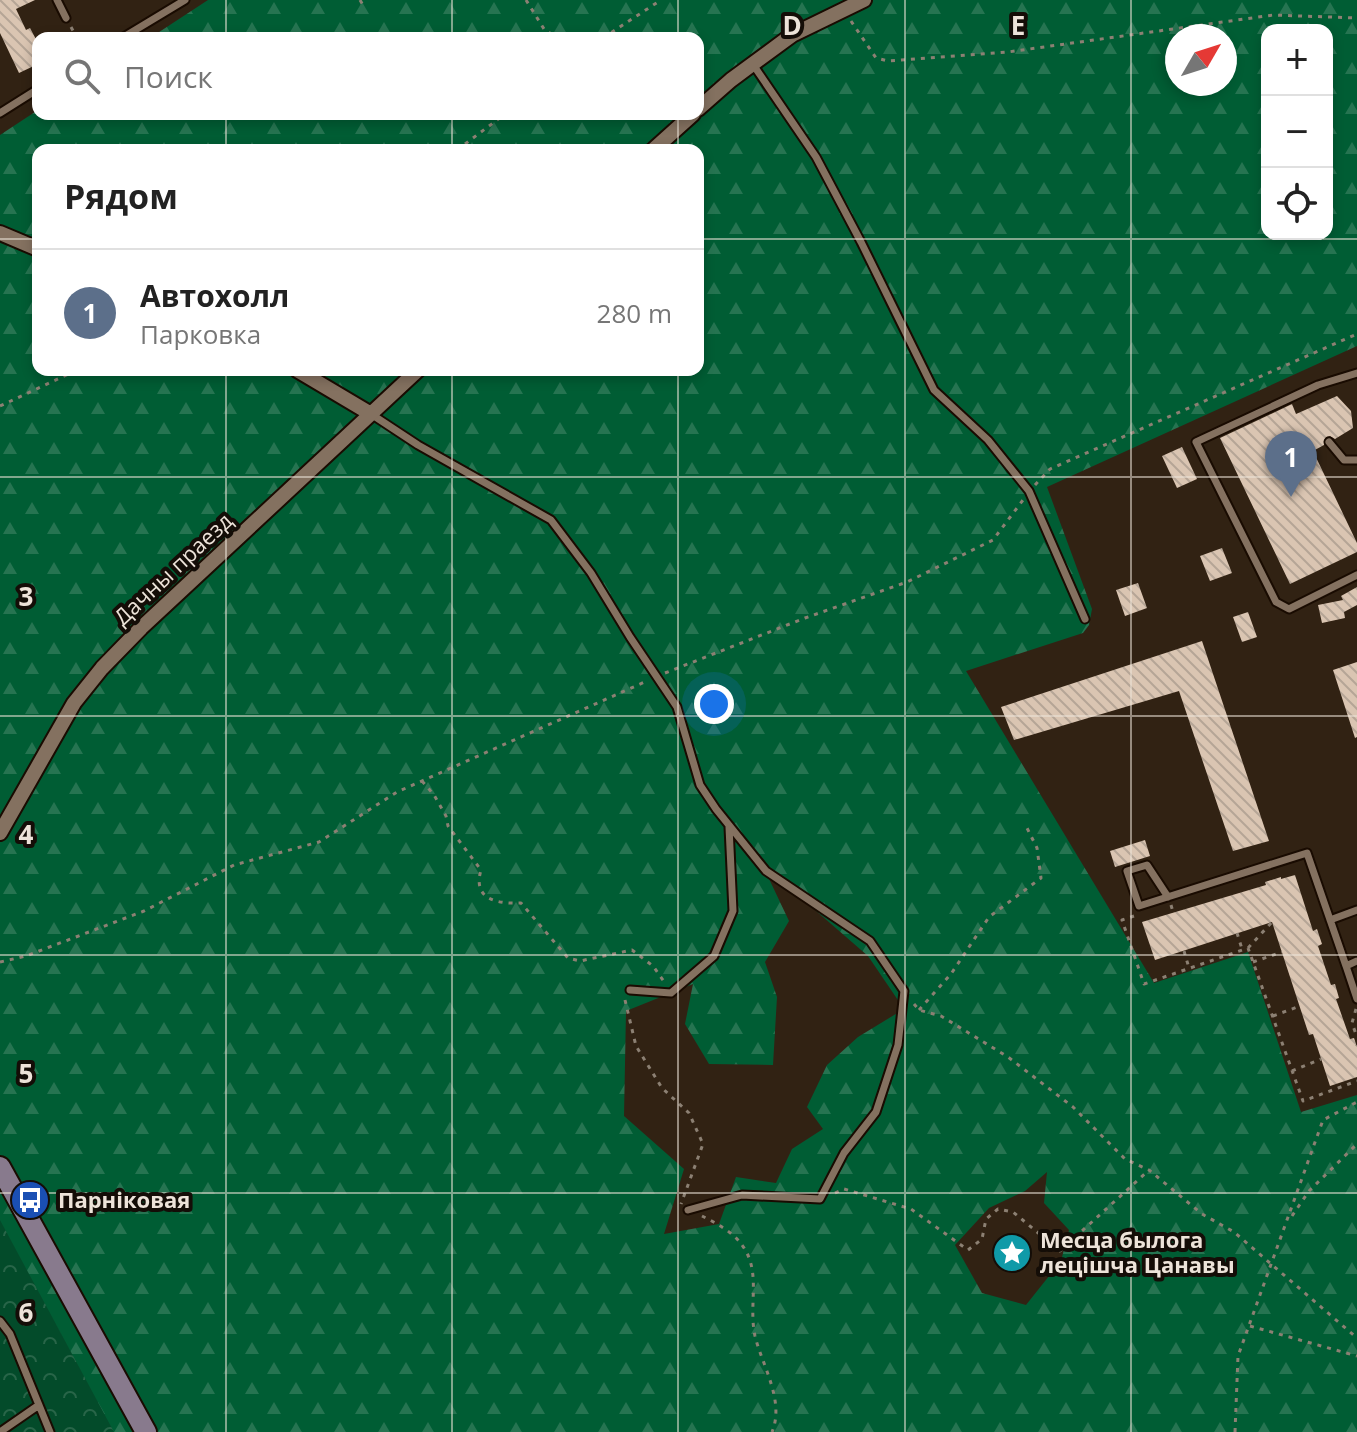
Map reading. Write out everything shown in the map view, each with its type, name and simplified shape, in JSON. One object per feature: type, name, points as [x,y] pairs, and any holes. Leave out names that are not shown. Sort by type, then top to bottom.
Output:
[{"type":"street","points":[[704,104],[752,63],[792,35],[864,0]]},
{"type":"street","points":[[660,144],[686,120]]},
{"type":"street","points":[[0,233],[32,246]]},
{"type":"street","points":[[307,376],[371,414]]},
{"type":"street","name":"Дачны праезд","points":[[0,833],[69,711],[102,668],[412,376]]},
{"type":"street","points":[[0,1167],[146,1432]]},
{"type":"lane","points":[[57,0],[66,18]]},
{"type":"lane","points":[[132,32],[185,0]]},
{"type":"lane","points":[[752,63],[816,157],[934,390],[988,440],[1029,491],[1085,619]]},
{"type":"lane","points":[[0,113],[32,93]]},
{"type":"lane","points":[[1356,377],[1318,385],[1196,442],[1276,602],[1289,609],[1357,575]]},
{"type":"lane","points":[[371,414],[418,445],[551,520],[591,573],[677,707],[700,785],[729,827],[766,871],[870,941],[904,991],[898,1045],[876,1112],[844,1153],[820,1199],[742,1195],[688,1210]]},
{"type":"lane","points":[[1329,442],[1344,460],[1357,460]]},
{"type":"lane","points":[[630,990],[671,993],[714,956],[733,911],[729,827]]},
{"type":"lane","points":[[1169,901],[1147,865],[1127,871],[1139,906],[1169,901],[1307,853],[1346,966],[1354,999]]},
{"type":"lane","points":[[1330,920],[1357,910]]},
{"type":"lane","points":[[1346,966],[1357,961]]},
{"type":"lane","points":[[0,1321],[10,1334],[50,1432]]},
{"type":"lane","points":[[0,1432],[39,1405]]},
{"type":"path","points":[[360,0],[363,5]]},
{"type":"path","points":[[526,0],[548,32]]},
{"type":"path","points":[[612,32],[661,0]]},
{"type":"path","points":[[843,10],[876,58],[888,61],[1008,52],[1273,15],[1357,18]]},
{"type":"path","points":[[465,144],[497,120]]},
{"type":"path","points":[[0,962],[26,956],[144,911],[234,865],[319,842],[397,792],[658,676],[790,623],[907,582],[993,540],[1029,491],[1050,469],[1357,334]]},
{"type":"path","points":[[0,406],[64,376]]},
{"type":"path","points":[[422,781],[434,795],[448,826],[481,870],[478,881],[482,893],[495,902],[521,903],[568,958],[580,961],[632,950],[653,966],[671,993]]},
{"type":"path","points":[[919,1010],[951,974],[989,917],[1041,878],[1037,848],[1027,828]]},
{"type":"path","points":[[1169,901],[1173,912]]},
{"type":"path","points":[[1146,912],[1122,920],[1144,984],[1248,948],[1272,922]]},
{"type":"path","points":[[1237,933],[1242,950]]},
{"type":"path","points":[[1248,948],[1303,1101],[1357,1081]]},
{"type":"path","points":[[1184,951],[1189,968]]},
{"type":"path","points":[[1253,962],[1282,952]]},
{"type":"path","points":[[630,990],[625,1000],[636,1046],[662,1088],[689,1113],[703,1144],[680,1201],[681,1210],[688,1210],[719,1224],[742,1244],[754,1270],[751,1304],[755,1336],[774,1388],[775,1426],[772,1432]]},
{"type":"path","points":[[904,991],[919,1010],[941,1016],[1008,1057],[1073,1107],[1125,1159],[1149,1170],[1202,1214],[1234,1232],[1357,1338]]},
{"type":"path","points":[[1354,999],[1356,1009],[1352,1023],[1357,1037]]},
{"type":"path","points":[[1273,1016],[1300,1006]]},
{"type":"path","points":[[1292,1071],[1321,1059]]},
{"type":"path","points":[[1235,1432],[1238,1356],[1323,1120],[1357,1102]]},
{"type":"path","points":[[1288,1223],[1309,1191],[1357,1144]]},
{"type":"path","points":[[820,1199],[844,1189],[911,1209],[968,1250],[982,1239],[986,1219],[998,1209],[1013,1212],[1060,1251],[1149,1170]]},
{"type":"path","points":[[1250,1326],[1357,1356]]},
{"type":"green space","points":[[208,0],[1357,0],[1357,346],[1047,487],[1092,609],[1089,625],[1083,633],[966,671],[1154,983],[1248,952],[1301,1112],[1357,1095],[1357,1432],[74,1432],[0,1323],[0,135],[32,114],[32,120],[704,120],[704,32],[159,32]],"holes":[[[762,864],[868,956],[904,1009],[858,1037],[827,1065],[807,1107],[823,1129],[792,1149],[776,1183],[736,1177],[719,1224],[664,1234],[684,1169],[624,1116],[626,1011],[693,984],[685,1024],[709,1064],[773,1065],[777,997],[765,962],[789,921]],[[1047,1172],[1044,1203],[1069,1230],[1061,1261],[1026,1305],[982,1293],[955,1245],[989,1208],[1025,1191]]]},
{"type":"green space","points":[[0,1220],[114,1432],[0,1432]]},
{"type":"building","points":[[0,0],[35,0],[16,9],[26,30],[30,28],[32,32],[32,67],[19,73],[0,33]]},
{"type":"building","points":[[1337,396],[1351,411],[1353,428],[1335,439],[1326,437],[1324,445],[1313,451],[1357,543],[1357,552],[1290,584],[1220,438],[1292,404],[1296,414]]},
{"type":"building","points":[[1182,447],[1197,479],[1177,488],[1162,456]]},
{"type":"building","points":[[1222,548],[1232,573],[1210,581],[1200,556]]},
{"type":"building","points":[[1138,583],[1147,608],[1125,616],[1116,590]]},
{"type":"building","points":[[1357,587],[1357,605],[1344,612],[1345,618],[1322,623],[1318,605],[1343,600],[1341,596]]},
{"type":"building","points":[[1248,612],[1257,637],[1242,642],[1233,617]]},
{"type":"building","points":[[1202,641],[1269,841],[1233,851],[1179,691],[1014,740],[1001,707]]},
{"type":"building","points":[[1357,662],[1357,737],[1355,738],[1333,670]]},
{"type":"building","points":[[1145,840],[1150,856],[1115,867],[1110,851]]},
{"type":"building","points":[[1295,875],[1313,931],[1317,929],[1322,944],[1318,946],[1331,985],[1335,984],[1339,998],[1336,999],[1350,1039],[1354,1038],[1357,1047],[1357,1077],[1330,1086],[1313,1034],[1309,1035],[1272,922],[1155,960],[1142,922]]},
{"type":"place","name":"Автохолл","points":[[1291,497]]},
{"type":"place","name":"Парніковая","points":[[30,1200]]},
{"type":"place","name":"Месца былога лецішча Цанавы","points":[[1012,1253]]}]
